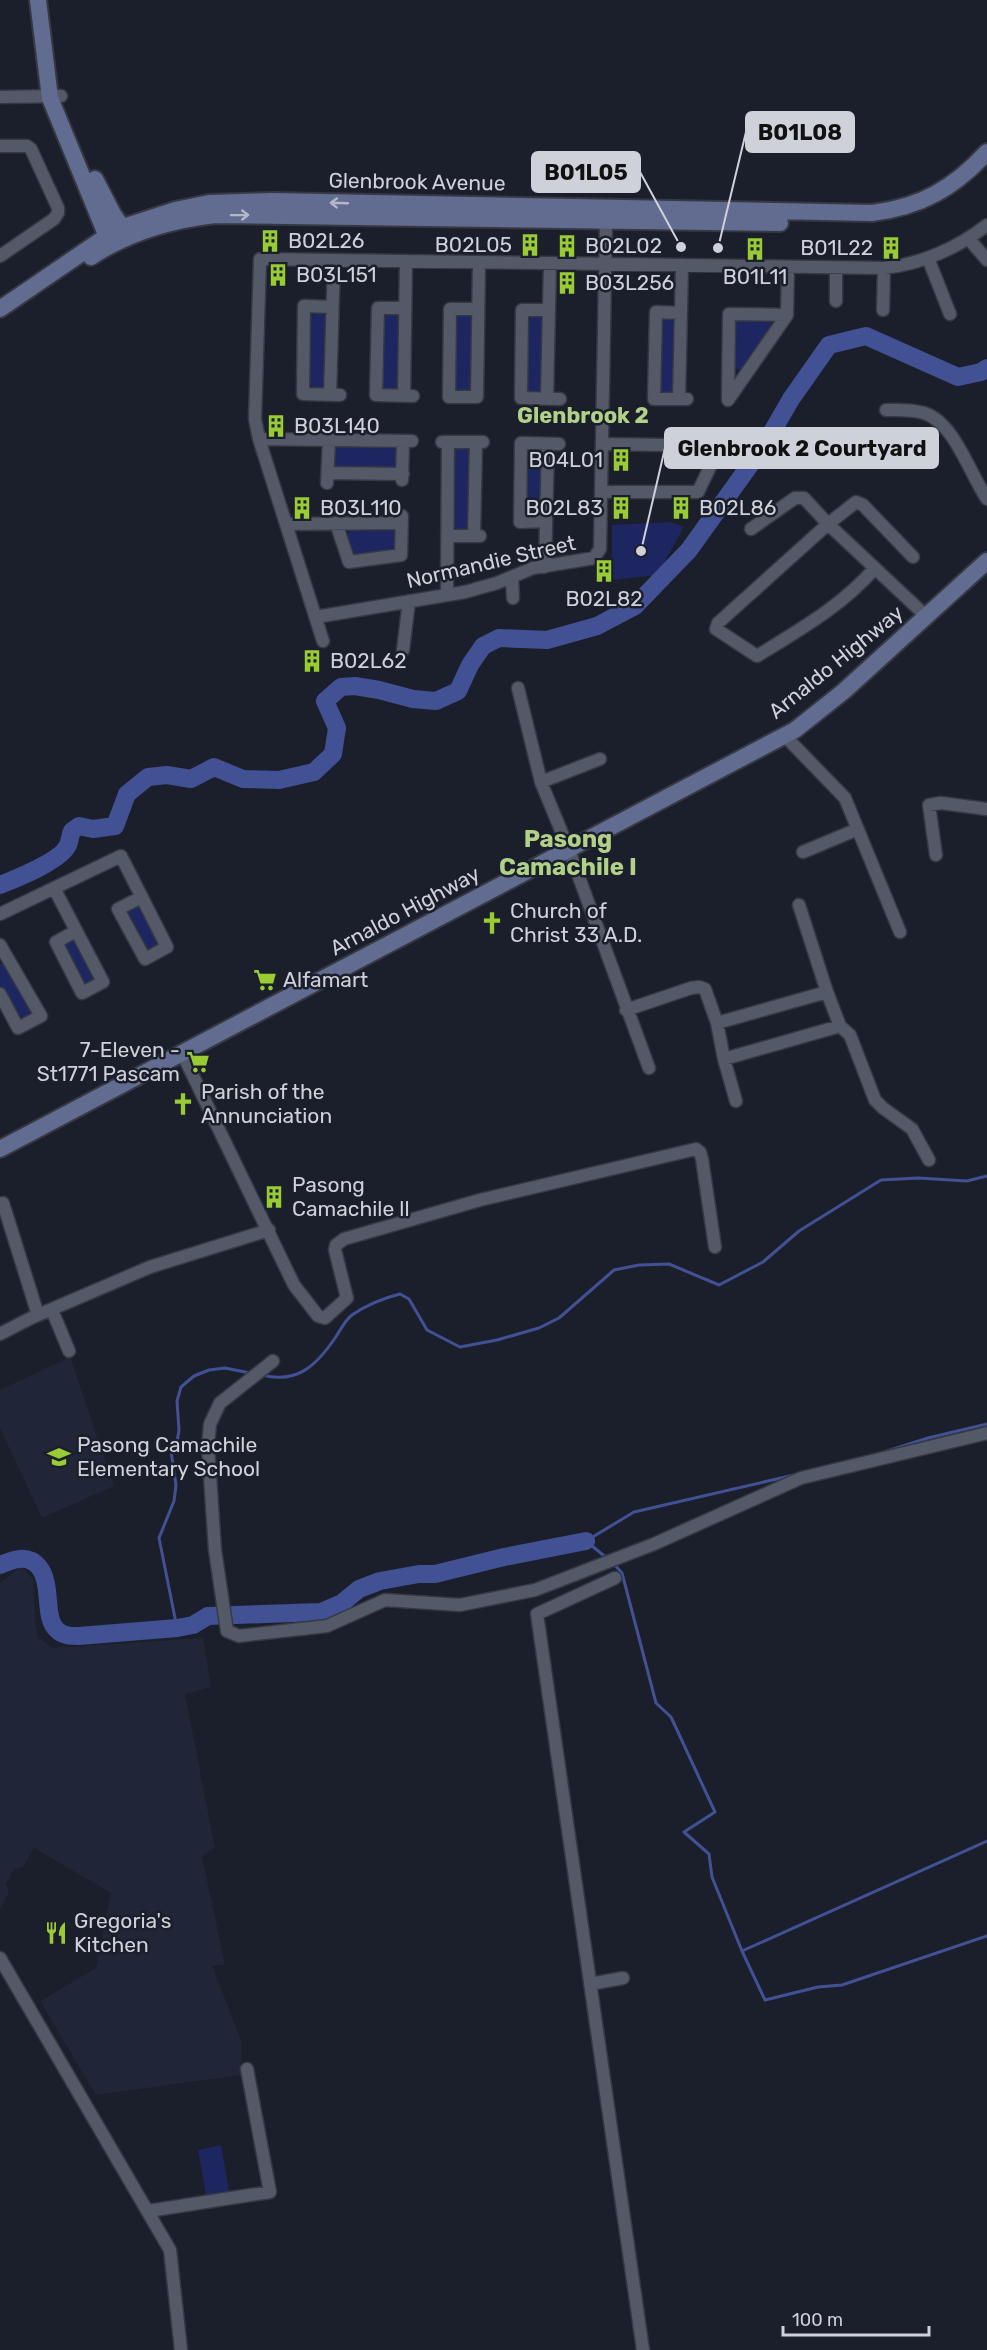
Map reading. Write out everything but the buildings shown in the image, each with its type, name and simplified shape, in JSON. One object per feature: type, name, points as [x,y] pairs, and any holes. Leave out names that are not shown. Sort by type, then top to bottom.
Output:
[{"type":"street","points":[[39,0],[56,97],[108,240]]},
{"type":"street","points":[[47,0],[56,97],[108,205],[126,232]]},
{"type":"street","points":[[0,97],[56,97]]},
{"type":"street","points":[[0,146],[27,146],[33,152],[57,203],[58,213],[54,219],[0,256]]},
{"type":"street","name":"Glenbrook Avenue","points":[[0,309],[108,240],[174,210],[209,203],[872,213],[900,208],[930,197],[964,176],[987,152]]},
{"type":"street","name":"Glenbrook Avenue","points":[[126,232],[214,215],[882,223],[916,215],[935,207],[972,184],[987,168]]},
{"type":"street","points":[[606,221],[601,492],[698,492],[710,467],[711,446]]},
{"type":"street","points":[[323,641],[255,420],[260,259],[884,268],[898,267],[928,258],[968,238],[987,225]]},
{"type":"street","points":[[968,238],[987,260]]},
{"type":"street","name":"Glenbrook Avenue","points":[[0,322],[94,255],[108,240]]},
{"type":"street","points":[[928,258],[950,314]]},
{"type":"street","points":[[332,307],[304,306],[303,394],[335,395],[332,307],[334,260]]},
{"type":"street","points":[[405,308],[378,308],[376,395],[409,396],[405,308],[406,261]]},
{"type":"street","points":[[478,309],[450,309],[449,396],[477,397],[479,262]]},
{"type":"street","points":[[547,398],[550,263]]},
{"type":"street","points":[[681,313],[656,312],[654,399],[683,399],[682,265]]},
{"type":"street","points":[[787,315],[729,314],[728,400],[787,315],[788,267]]},
{"type":"street","points":[[836,268],[836,301]]},
{"type":"street","points":[[883,310],[884,268]]},
{"type":"street","points":[[549,310],[522,310],[521,398],[560,399]]},
{"type":"street","points":[[886,410],[912,410],[926,414],[944,425],[987,499]]},
{"type":"street","points":[[259,439],[407,441],[402,477],[327,478],[328,440]]},
{"type":"street","points":[[447,536],[478,536],[480,442],[445,442],[447,595]]},
{"type":"street","points":[[545,567],[546,521],[554,444],[521,443],[520,522],[546,521]]},
{"type":"street","points":[[602,444],[726,446]]},
{"type":"street","name":"Normandie Street","points":[[316,617],[482,588],[533,568],[594,558],[600,549],[601,492]]},
{"type":"street","points":[[751,530],[799,496],[804,498],[828,524],[927,617]]},
{"type":"street","points":[[875,568],[858,588],[828,611],[757,656],[718,632],[716,626],[718,622],[856,502],[863,505],[913,557]]},
{"type":"street","points":[[287,524],[402,519],[401,555],[349,562],[336,523]]},
{"type":"street","name":"Arnaldo Highway","points":[[0,1149],[569,850],[795,728],[844,690],[987,561]]},
{"type":"street","points":[[512,578],[513,598]]},
{"type":"street","points":[[403,650],[409,601]]},
{"type":"street","points":[[518,688],[541,782],[569,850],[649,1068]]},
{"type":"street","points":[[795,728],[845,798],[900,932]]},
{"type":"street","points":[[541,782],[600,759]]},
{"type":"street","points":[[936,855],[928,805],[941,803],[987,809]]},
{"type":"street","points":[[803,852],[858,830]]},
{"type":"street","points":[[0,914],[121,856],[142,897],[167,947],[145,959],[117,909],[142,897]]},
{"type":"street","points":[[54,888],[103,982],[82,993],[56,942],[76,931]]},
{"type":"street","points":[[799,905],[840,1026],[849,1035],[876,1100],[883,1108],[912,1129],[929,1160]]},
{"type":"street","points":[[0,994],[18,1028],[41,1016],[2,953]]},
{"type":"street","points":[[626,1010],[699,987],[705,989],[717,1023],[736,1101]]},
{"type":"street","points":[[717,1023],[827,992]]},
{"type":"street","points":[[724,1059],[840,1026]]},
{"type":"street","points":[[182,1053],[294,1285],[318,1316],[325,1318],[347,1298],[335,1250],[336,1245],[344,1239],[480,1200],[696,1149],[702,1159],[715,1247]]},
{"type":"street","points":[[3,1203],[38,1315]]},
{"type":"street","points":[[0,1334],[38,1315],[150,1267],[269,1230]]},
{"type":"street","points":[[52,1310],[69,1351]]},
{"type":"street","points":[[273,1361],[220,1403],[210,1424],[208,1446],[219,1590],[227,1631],[239,1636],[327,1626],[386,1600],[460,1605],[535,1590],[615,1559],[801,1478],[987,1433]]},
{"type":"street","points":[[615,1578],[537,1614],[643,2350]]},
{"type":"street","points":[[0,1958],[170,2250],[181,2350]]},
{"type":"street","points":[[590,1984],[623,1978]]},
{"type":"street","points":[[148,2211],[270,2192],[247,2069]]},
{"type":"shaded area","points":[[314,312],[327,314],[324,388],[314,389],[309,382],[311,317]]},
{"type":"shaded area","points":[[389,313],[399,316],[398,387],[394,391],[386,391],[382,387],[383,319]]},
{"type":"shaded area","points":[[459,314],[470,314],[473,319],[471,389],[459,393],[455,388],[456,319]]},
{"type":"shaded area","points":[[533,315],[540,315],[544,319],[541,392],[531,394],[526,387],[528,322]]},
{"type":"shaded area","points":[[665,317],[676,321],[673,394],[660,394],[660,321]]},
{"type":"shaded area","points":[[739,320],[764,320],[771,322],[772,327],[742,370],[734,369],[734,324]]},
{"type":"shaded area","points":[[336,446],[393,447],[399,453],[398,464],[392,469],[336,468],[333,466],[333,448]]},
{"type":"shaded area","points":[[459,447],[470,450],[469,527],[465,531],[457,530],[453,526],[454,453]]},
{"type":"shaded area","points":[[532,448],[538,448],[543,452],[542,511],[535,515],[529,514],[526,510],[527,454]]},
{"type":"shaded area","points":[[670,522],[684,527],[657,575],[612,580],[612,525]]},
{"type":"shaded area","points":[[352,528],[391,529],[396,532],[399,544],[395,551],[353,555],[350,553],[345,538]]},
{"type":"shaded area","points":[[138,903],[160,939],[159,945],[151,951],[145,949],[127,915],[127,909]]},
{"type":"shaded area","points":[[73,937],[95,980],[85,985],[62,943]]},
{"type":"shaded area","points":[[5,963],[32,1012],[32,1015],[21,1020],[15,1017],[0,988],[0,964]]},
{"type":"shaded area","name":"Pasong Camachile Elementary School","points":[[70,1357],[114,1486],[42,1518],[0,1428],[0,1390]]},
{"type":"shaded area","points":[[21,1567],[33,1579],[38,1637],[52,1648],[203,1638],[211,1687],[185,1694],[215,1848],[202,1856],[225,1965],[212,1965],[242,2043],[241,2075],[96,2095],[40,2001],[96,1968],[111,1893],[34,1848],[23,1867],[14,1869],[6,1884],[9,1892],[0,1909],[0,1583]]},
{"type":"shaded area","points":[[221,2145],[229,2191],[206,2195],[198,2150]]},
{"type":"waterway","points":[[0,885],[57,857],[68,845],[72,831],[79,826],[93,829],[115,826],[127,794],[148,777],[167,775],[191,779],[214,767],[243,779],[279,780],[314,772],[333,754],[337,728],[325,701],[341,687],[355,686],[413,699],[436,701],[458,691],[470,665],[483,646],[499,638],[547,640],[597,626],[635,606],[689,550],[765,444],[791,399],[829,345],[866,336],[958,377],[981,372],[987,368]]},
{"type":"waterway","points":[[262,1375],[286,1377],[304,1370],[320,1357],[352,1315],[363,1308],[400,1294],[409,1299],[427,1330],[460,1347],[497,1340],[539,1328],[559,1318],[614,1270],[639,1265],[669,1264],[719,1285],[763,1262],[799,1231],[881,1180],[918,1178],[967,1181],[987,1176]]},
{"type":"waterway","points":[[177,1628],[159,1538],[174,1501],[176,1485],[171,1451],[177,1442],[179,1430],[177,1401],[181,1387],[194,1376],[209,1370],[225,1368],[250,1373]]},
{"type":"waterway","points":[[887,1451],[928,1438],[987,1424]]},
{"type":"waterway","points":[[608,1559],[586,1541],[634,1512],[794,1475]]},
{"type":"waterway","points":[[0,1565],[21,1559],[35,1563],[46,1583],[50,1618],[53,1625],[62,1633],[79,1636],[177,1628],[193,1625],[208,1616],[321,1612],[342,1603],[359,1589],[380,1581],[419,1574],[435,1574],[504,1557],[586,1541]]},
{"type":"waterway","points":[[613,1563],[622,1573],[656,1703],[671,1717],[715,1812],[684,1832],[709,1854],[712,1877],[765,2000],[818,1987],[842,1985],[987,1936]]},
{"type":"waterway","points":[[742,1951],[987,1841]]},
{"type":"place","name":"B02L26","points":[[270,241]]},
{"type":"place","name":"B02L05","points":[[530,245]]},
{"type":"place","name":"B02L02","points":[[567,246]]},
{"type":"place","name":"B01L05","points":[[681,247]]},
{"type":"place","name":"B01L08","points":[[718,248]]},
{"type":"place","name":"B01L22","points":[[891,248]]},
{"type":"place","name":"B01L11","points":[[755,249]]},
{"type":"place","name":"B03L151","points":[[278,275]]},
{"type":"place","name":"B03L256","points":[[567,283]]},
{"type":"place","name":"B03L140","points":[[276,426]]},
{"type":"place","name":"B04L01","points":[[621,460]]},
{"type":"place","name":"B03L110","points":[[302,508]]},
{"type":"place","name":"B02L83","points":[[621,508]]},
{"type":"place","name":"B02L86","points":[[681,508]]},
{"type":"place","name":"Glenbrook 2 Courtyard","points":[[641,551]]},
{"type":"place","name":"B02L82","points":[[604,571]]},
{"type":"place","name":"B02L62","points":[[312,661]]},
{"type":"place","name":"Church of Christ 33 A.D.","points":[[492,923]]},
{"type":"place","name":"Alfamart","points":[[265,980]]},
{"type":"place","name":"7-Eleven - St1771 Pascam","points":[[198,1062]]},
{"type":"place","name":"Parish of the Annunciation","points":[[183,1104]]},
{"type":"place","name":"Pasong Camachile ll","points":[[274,1197]]},
{"type":"place","name":"Pasong Camachile Elementary School","points":[[59,1457]]},
{"type":"place","name":"Gregoria's Kitchen","points":[[56,1933]]},
{"type":"district","name":"Glenbrook 2","points":[[583,415]]},
{"type":"district","name":"Pasong Camachile I","points":[[568,853]]}]
